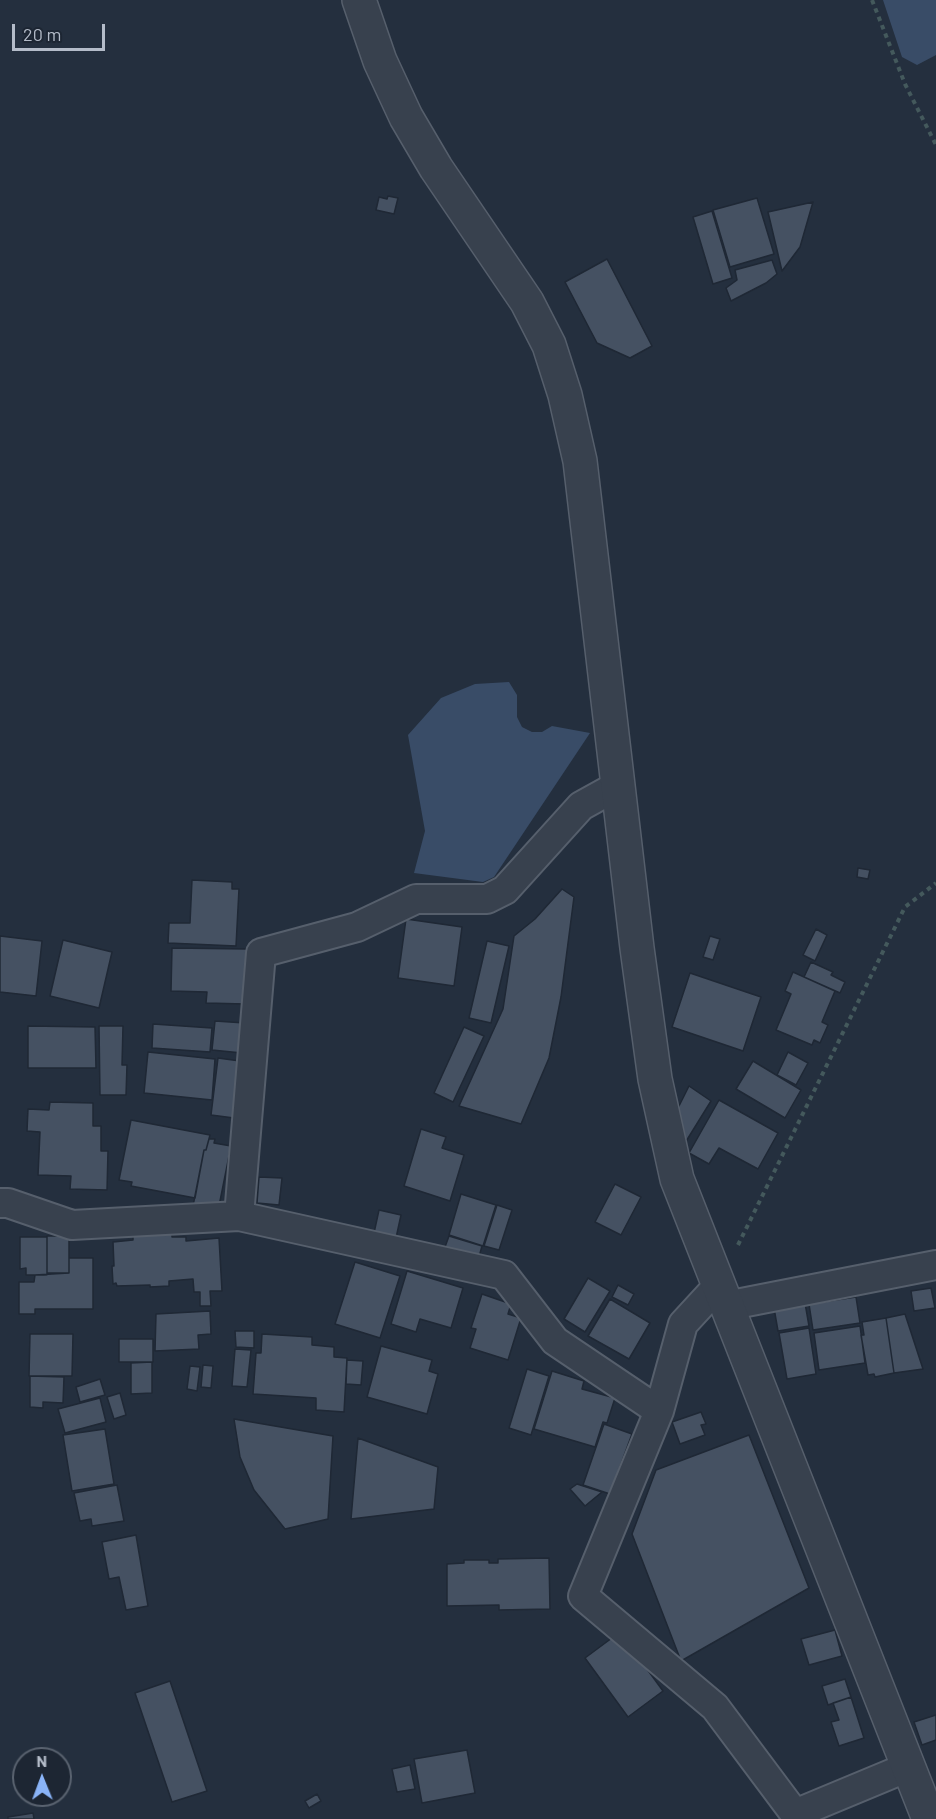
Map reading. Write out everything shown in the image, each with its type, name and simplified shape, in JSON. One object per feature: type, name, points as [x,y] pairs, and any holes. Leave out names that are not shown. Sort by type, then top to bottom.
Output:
[{"type":"street","points":[[359,0],[380,61],[406,117],[436,168],[527,302],[549,345],[565,395],[580,460],[637,948],[655,1079],[677,1179],[929,1819]]},
{"type":"street","points":[[239,1216],[261,953],[357,927],[416,899],[487,899],[505,890],[581,806],[619,784]]},
{"type":"street","points":[[0,1203],[8,1203],[72,1225],[239,1216],[504,1275],[555,1341],[659,1411]]},
{"type":"street","points":[[908,1767],[795,1816],[715,1707],[583,1596],[659,1411],[684,1324],[722,1296],[936,1265]]},
{"type":"path","points":[[872,0],[905,84],[936,145]]},
{"type":"path","points":[[722,1296],[905,907],[936,883]]},
{"type":"water","points":[[883,0],[936,0],[936,55],[917,65],[902,57]]},
{"type":"water","points":[[509,682],[517,695],[517,717],[522,727],[532,732],[542,732],[552,726],[590,733],[494,877],[483,882],[414,873],[425,831],[408,735],[441,698],[475,684]]},
{"type":"building","points":[[388,196],[398,198],[394,214],[376,210],[379,197],[387,199]]},
{"type":"building","points":[[757,198],[774,254],[730,267],[713,210]]},
{"type":"building","points":[[813,202],[800,247],[782,271],[768,212]]},
{"type":"building","points":[[712,211],[732,278],[713,284],[693,217]]},
{"type":"building","points":[[607,259],[652,346],[630,358],[597,343],[565,282]]},
{"type":"building","points":[[772,260],[777,274],[766,283],[731,301],[726,288],[737,280],[735,270]]},
{"type":"building","points":[[858,868],[870,870],[868,879],[857,877]]},
{"type":"building","points":[[192,880],[232,882],[232,889],[239,889],[236,946],[168,943],[169,923],[190,923]]},
{"type":"building","points":[[562,889],[574,897],[561,997],[549,1058],[521,1124],[459,1106],[503,1009],[514,936],[535,919]]},
{"type":"building","points":[[406,919],[462,927],[454,986],[398,978]]},
{"type":"building","points":[[816,929],[827,935],[815,961],[803,955]]},
{"type":"building","points":[[0,936],[42,941],[36,996],[0,992]]},
{"type":"building","points":[[710,936],[720,939],[713,960],[703,957]]},
{"type":"building","points":[[63,940],[112,952],[99,1008],[50,996]]},
{"type":"building","points":[[487,941],[509,946],[491,1023],[469,1018]]},
{"type":"building","points":[[172,948],[247,949],[245,1004],[206,1003],[207,992],[171,991]]},
{"type":"building","points":[[811,962],[833,972],[831,975],[845,982],[840,993],[804,977]]},
{"type":"building","points":[[793,972],[835,991],[822,1022],[828,1025],[820,1043],[814,1040],[812,1045],[776,1030],[791,994],[785,991]]},
{"type":"building","points":[[690,973],[761,997],[743,1051],[672,1027]]},
{"type":"building","points":[[215,1021],[245,1023],[242,1053],[212,1050]]},
{"type":"building","points":[[153,1024],[212,1028],[210,1052],[152,1048]]},
{"type":"building","points":[[28,1026],[95,1027],[96,1068],[28,1068]]},
{"type":"building","points":[[99,1026],[123,1026],[122,1065],[127,1065],[126,1095],[100,1095]]},
{"type":"building","points":[[464,1027],[484,1036],[453,1102],[434,1093]]},
{"type":"building","points":[[148,1052],[215,1059],[212,1100],[144,1093]]},
{"type":"building","points":[[788,1052],[808,1063],[796,1085],[777,1075]]},
{"type":"building","points":[[218,1058],[240,1061],[234,1118],[211,1115]]},
{"type":"building","points":[[753,1061],[801,1090],[785,1118],[736,1089]]},
{"type":"building","points":[[689,1086],[711,1101],[685,1143],[676,1112]]},
{"type":"building","points":[[719,1100],[778,1133],[758,1169],[719,1148],[709,1164],[689,1153]]},
{"type":"building","points":[[50,1102],[93,1103],[93,1126],[101,1126],[101,1151],[108,1151],[107,1190],[70,1189],[71,1176],[38,1175],[40,1132],[27,1131],[28,1109],[49,1110]]},
{"type":"building","points":[[131,1120],[210,1135],[206,1150],[204,1150],[195,1198],[131,1186],[132,1182],[119,1180]]},
{"type":"building","points":[[421,1129],[446,1137],[442,1148],[464,1155],[450,1201],[404,1186]]},
{"type":"building","points":[[209,1139],[215,1139],[214,1143],[231,1146],[217,1216],[192,1211],[204,1150],[206,1150]]},
{"type":"building","points":[[259,1177],[282,1178],[279,1205],[257,1203]]},
{"type":"building","points":[[615,1184],[641,1197],[621,1235],[595,1222]]},
{"type":"building","points":[[461,1194],[496,1205],[483,1246],[449,1235]]},
{"type":"building","points":[[497,1205],[512,1210],[499,1250],[484,1246]]},
{"type":"building","points":[[379,1210],[401,1215],[396,1238],[374,1233]]},
{"type":"building","points":[[172,1233],[172,1237],[186,1237],[186,1241],[219,1238],[222,1291],[210,1291],[211,1306],[200,1306],[200,1292],[194,1292],[193,1279],[169,1281],[169,1286],[117,1286],[116,1283],[113,1284],[113,1242],[133,1240],[133,1235]]},
{"type":"building","points":[[47,1236],[69,1236],[69,1273],[47,1273]]},
{"type":"building","points":[[449,1236],[482,1246],[479,1257],[445,1247]]},
{"type":"building","points":[[20,1237],[47,1237],[47,1275],[26,1275],[26,1268],[20,1269]]},
{"type":"building","points":[[69,1258],[93,1258],[93,1309],[35,1309],[35,1314],[19,1314],[19,1282],[34,1282],[35,1275],[69,1273]]},
{"type":"building","points":[[355,1262],[400,1276],[380,1338],[335,1324]]},
{"type":"building","points":[[407,1271],[463,1288],[451,1328],[420,1319],[416,1332],[391,1324]]},
{"type":"building","points":[[588,1278],[610,1291],[585,1332],[564,1319]]},
{"type":"building","points":[[618,1285],[634,1294],[628,1305],[612,1297]]},
{"type":"building","points":[[931,1288],[935,1308],[914,1311],[911,1291]]},
{"type":"building","points":[[482,1294],[511,1304],[508,1314],[521,1318],[508,1360],[470,1348],[476,1329],[471,1328]]},
{"type":"building","points":[[856,1297],[860,1323],[813,1330],[809,1304]]},
{"type":"building","points":[[610,1299],[650,1323],[629,1359],[588,1336]]},
{"type":"building","points":[[805,1303],[809,1326],[778,1331],[774,1308]]},
{"type":"building","points":[[210,1311],[211,1334],[198,1335],[199,1349],[155,1351],[156,1314]]},
{"type":"building","points":[[905,1314],[923,1369],[894,1373],[886,1318]]},
{"type":"building","points":[[886,1318],[894,1373],[875,1377],[874,1374],[868,1375],[861,1335],[864,1335],[862,1322]]},
{"type":"building","points":[[860,1326],[865,1363],[819,1370],[814,1333]]},
{"type":"building","points":[[809,1328],[816,1374],[787,1379],[779,1333]]},
{"type":"building","points":[[235,1331],[254,1331],[254,1348],[236,1347]]},
{"type":"building","points":[[30,1334],[73,1334],[72,1376],[29,1376]]},
{"type":"building","points":[[262,1334],[312,1337],[312,1345],[334,1347],[334,1357],[347,1358],[344,1412],[316,1410],[316,1398],[253,1394],[256,1353],[261,1353]]},
{"type":"building","points":[[119,1339],[153,1339],[153,1362],[119,1362]]},
{"type":"building","points":[[381,1346],[432,1360],[429,1371],[438,1374],[427,1414],[367,1397]]},
{"type":"building","points":[[235,1349],[251,1350],[247,1387],[232,1386]]},
{"type":"building","points":[[347,1360],[363,1361],[361,1385],[346,1384]]},
{"type":"building","points":[[152,1362],[152,1393],[131,1394],[131,1363]]},
{"type":"building","points":[[203,1365],[213,1366],[211,1388],[201,1387]]},
{"type":"building","points":[[190,1366],[200,1367],[197,1391],[187,1389]]},
{"type":"building","points":[[527,1369],[549,1376],[531,1435],[509,1428]]},
{"type":"building","points":[[552,1371],[584,1381],[582,1389],[615,1398],[607,1423],[603,1422],[595,1447],[534,1429]]},
{"type":"building","points":[[30,1376],[64,1377],[63,1403],[43,1402],[43,1408],[30,1407]]},
{"type":"building","points":[[100,1379],[105,1395],[80,1402],[76,1387]]},
{"type":"building","points":[[120,1393],[126,1415],[114,1419],[107,1397]]},
{"type":"building","points":[[100,1398],[106,1422],[65,1433],[58,1409]]},
{"type":"building","points":[[701,1412],[706,1424],[701,1425],[705,1435],[680,1444],[672,1422]]},
{"type":"building","points":[[234,1419],[333,1436],[328,1519],[285,1529],[254,1490],[240,1457]]},
{"type":"building","points":[[604,1424],[632,1434],[610,1494],[583,1485]]},
{"type":"building","points":[[105,1429],[114,1484],[72,1491],[63,1435]]},
{"type":"building","points":[[749,1435],[809,1588],[681,1661],[632,1534],[656,1470]]},
{"type":"building","points":[[358,1438],[438,1467],[434,1509],[351,1519]]},
{"type":"building","points":[[577,1484],[602,1492],[585,1506],[570,1489]]},
{"type":"building","points":[[117,1485],[124,1521],[92,1526],[91,1519],[80,1521],[74,1493]]},
{"type":"building","points":[[136,1535],[148,1606],[126,1610],[119,1577],[109,1579],[102,1542]]},
{"type":"building","points":[[549,1558],[550,1609],[499,1610],[499,1605],[447,1606],[447,1564],[464,1563],[464,1560],[489,1560],[489,1563],[498,1563],[498,1559]]},
{"type":"building","points":[[835,1630],[842,1656],[809,1665],[801,1639]]},
{"type":"building","points":[[620,1632],[663,1691],[628,1717],[585,1658]]},
{"type":"building","points":[[845,1679],[851,1697],[828,1705],[822,1686]]},
{"type":"building","points":[[170,1681],[207,1791],[172,1802],[135,1693]]},
{"type":"building","points":[[851,1697],[864,1738],[839,1746],[831,1722],[839,1720],[833,1703]]},
{"type":"building","points":[[936,1715],[936,1740],[922,1745],[914,1722]]},
{"type":"building","points":[[467,1750],[475,1793],[422,1803],[414,1759]]},
{"type":"building","points":[[410,1765],[415,1789],[397,1792],[392,1769]]},
{"type":"building","points":[[317,1794],[321,1801],[309,1808],[305,1801]]},
{"type":"building","points":[[33,1813],[34,1819],[8,1819],[8,1817]]}]
